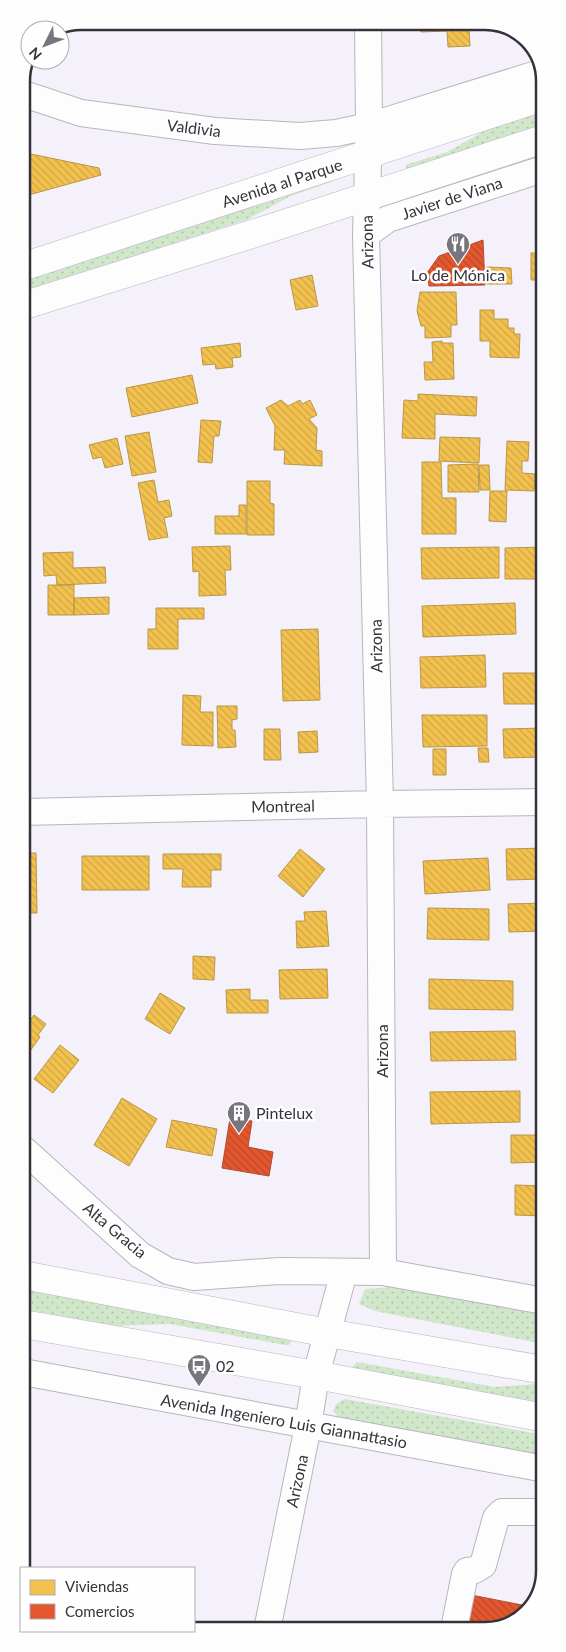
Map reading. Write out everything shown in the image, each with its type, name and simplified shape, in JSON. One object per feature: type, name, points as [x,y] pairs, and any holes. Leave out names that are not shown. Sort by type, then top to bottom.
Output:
[{"type":"main road","name":"Avenida al Parque","points":[[30,264],[536,99]]},
{"type":"main road","points":[[30,303],[536,141]]},
{"type":"main road","points":[[30,1276],[328,1333],[536,1369]]},
{"type":"main road","points":[[30,1325],[316,1375],[536,1416]]},
{"type":"street","name":"Arizona","points":[[368,30],[369,126],[366,235],[380,804],[383,1272]]},
{"type":"street","points":[[369,126],[536,74]]},
{"type":"street","name":"Valdivia","points":[[30,97],[81,113],[215,131],[300,136],[336,134],[369,126]]},
{"type":"street","name":"Javier de Viana","points":[[366,235],[388,218],[536,170]]},
{"type":"street","name":"Montreal","points":[[30,812],[536,802]]},
{"type":"street","name":"Alta Gracia","points":[[30,1155],[140,1255],[168,1271],[194,1277],[279,1271],[344,1272]]},
{"type":"street","name":"Arizona","points":[[268,1622],[308,1426],[316,1375],[344,1272]]},
{"type":"street","points":[[344,1272],[383,1272],[536,1300]]},
{"type":"street","name":"Avenida Ingeniero Luis Giannattasio","points":[[30,1373],[308,1426],[536,1466]]},
{"type":"street","points":[[455,1622],[465,1574],[467,1571],[476,1570],[483,1565],[496,1518],[502,1512],[536,1512]]},
{"type":"green space","points":[[536,113],[536,128],[407,169],[405,165],[447,152],[490,128]]},
{"type":"green space","points":[[332,180],[291,196],[246,220],[30,289],[30,274]]},
{"type":"green space","points":[[393,1287],[536,1312],[536,1342],[375,1311],[359,1304],[365,1289]]},
{"type":"green space","points":[[30,1289],[289,1339],[291,1342],[289,1345],[285,1345],[170,1324],[117,1326],[30,1310]]},
{"type":"green space","points":[[357,1362],[495,1387],[536,1384],[536,1402],[355,1369],[353,1366]]},
{"type":"green space","points":[[345,1399],[533,1433],[536,1434],[536,1456],[342,1421],[333,1411],[336,1404]]},
{"type":"building: Viviendas","points":[[421,30],[469,30],[470,46],[448,47],[447,31],[421,32]]},
{"type":"building: Viviendas","points":[[30,154],[99,168],[101,175],[30,195]]},
{"type":"building: Viviendas","points":[[531,253],[536,253],[536,280],[531,280]]},
{"type":"building: Viviendas","points":[[487,267],[511,268],[512,284],[487,284]]},
{"type":"building: Viviendas","points":[[312,275],[318,306],[296,310],[290,280]]},
{"type":"building: Viviendas","points":[[420,292],[456,292],[457,325],[451,325],[451,337],[425,338],[425,326],[421,326],[417,311]]},
{"type":"building: Viviendas","points":[[480,310],[494,310],[494,319],[508,319],[508,328],[514,328],[514,334],[520,334],[519,358],[490,357],[490,341],[480,341]]},
{"type":"building: Viviendas","points":[[442,341],[442,343],[453,343],[454,379],[425,380],[424,362],[433,362],[432,342]]},
{"type":"building: Viviendas","points":[[240,343],[241,357],[232,358],[233,367],[216,369],[215,364],[203,365],[201,348]]},
{"type":"building: Viviendas","points":[[192,375],[198,403],[132,417],[126,388]]},
{"type":"building: Viviendas","points":[[418,394],[477,397],[476,416],[435,414],[435,439],[402,438],[404,400],[418,401]]},
{"type":"building: Viviendas","points":[[281,400],[288,406],[300,400],[302,404],[310,400],[317,415],[309,419],[317,428],[316,450],[322,451],[322,466],[284,464],[285,450],[274,450],[275,426],[266,408]]},
{"type":"building: Viviendas","points":[[201,420],[221,421],[219,436],[214,436],[212,463],[198,462]]},
{"type":"building: Viviendas","points":[[149,432],[156,472],[132,476],[125,436]]},
{"type":"building: Viviendas","points":[[440,437],[480,438],[479,463],[439,461]]},
{"type":"building: Viviendas","points":[[117,438],[123,464],[105,468],[102,457],[93,459],[89,445]]},
{"type":"building: Viviendas","points":[[507,441],[529,442],[528,461],[522,461],[522,473],[535,474],[534,491],[505,490]]},
{"type":"building: Viviendas","points":[[422,462],[441,462],[442,498],[456,498],[456,534],[422,534]]},
{"type":"building: Viviendas","points":[[478,464],[479,492],[448,492],[448,465]]},
{"type":"building: Viviendas","points":[[479,465],[489,465],[490,490],[480,490]]},
{"type":"building: Viviendas","points":[[154,480],[158,502],[169,500],[172,516],[164,518],[168,537],[149,540],[138,483]]},
{"type":"building: Viviendas","points":[[247,481],[270,481],[270,503],[274,504],[274,535],[247,535]]},
{"type":"building: Viviendas","points":[[490,491],[507,491],[506,522],[489,521]]},
{"type":"building: Viviendas","points":[[239,505],[246,505],[246,534],[215,534],[215,516],[239,516]]},
{"type":"building: Viviendas","points":[[230,546],[231,570],[225,570],[226,595],[199,596],[199,571],[193,572],[192,547]]},
{"type":"building: Viviendas","points":[[499,547],[499,578],[422,579],[421,548]]},
{"type":"building: Viviendas","points":[[536,547],[536,579],[505,579],[505,548]]},
{"type":"building: Viviendas","points":[[73,552],[73,568],[105,567],[106,583],[57,585],[56,575],[44,576],[43,553]]},
{"type":"building: Viviendas","points":[[48,585],[74,585],[74,615],[48,615]]},
{"type":"building: Viviendas","points":[[109,597],[109,614],[74,615],[74,598]]},
{"type":"building: Viviendas","points":[[515,603],[516,634],[423,637],[422,606]]},
{"type":"building: Viviendas","points":[[156,608],[204,608],[204,619],[178,619],[178,649],[148,649],[148,629],[156,629]]},
{"type":"building: Viviendas","points":[[318,629],[320,700],[283,701],[281,630]]},
{"type":"building: Viviendas","points":[[485,655],[486,687],[421,688],[420,657]]},
{"type":"building: Viviendas","points":[[503,673],[536,673],[536,704],[504,704]]},
{"type":"building: Viviendas","points":[[183,695],[201,696],[200,712],[213,712],[213,746],[182,745]]},
{"type":"building: Viviendas","points":[[217,706],[237,706],[237,719],[232,720],[232,730],[235,730],[236,747],[218,748]]},
{"type":"building: Viviendas","points":[[422,715],[487,715],[487,746],[423,747]]},
{"type":"building: Viviendas","points":[[536,728],[536,757],[504,758],[503,729]]},
{"type":"building: Viviendas","points":[[264,729],[280,729],[281,760],[264,760]]},
{"type":"building: Viviendas","points":[[317,731],[318,752],[299,753],[298,732]]},
{"type":"building: Viviendas","points":[[478,748],[488,748],[489,762],[479,762]]},
{"type":"building: Viviendas","points":[[433,749],[446,749],[446,775],[433,775]]},
{"type":"building: Viviendas","points":[[536,848],[536,879],[507,880],[506,849]]},
{"type":"building: Viviendas","points":[[300,849],[325,869],[303,897],[278,876]]},
{"type":"building: Viviendas","points":[[30,853],[36,853],[37,913],[30,913]]},
{"type":"building: Viviendas","points":[[163,854],[221,854],[221,870],[211,870],[211,887],[182,887],[183,869],[163,869]]},
{"type":"building: Viviendas","points":[[82,856],[149,856],[149,890],[82,890]]},
{"type":"building: Viviendas","points":[[488,858],[490,890],[425,894],[423,861]]},
{"type":"building: Viviendas","points":[[536,903],[536,931],[509,932],[508,904]]},
{"type":"building: Viviendas","points":[[428,908],[489,909],[489,940],[427,939]]},
{"type":"building: Viviendas","points":[[326,911],[329,946],[297,948],[296,921],[305,921],[304,912]]},
{"type":"building: Viviendas","points":[[193,956],[215,957],[214,980],[193,979]]},
{"type":"building: Viviendas","points":[[327,969],[328,998],[280,999],[279,970]]},
{"type":"building: Viviendas","points":[[429,979],[513,981],[513,1010],[429,1009]]},
{"type":"building: Viviendas","points":[[250,989],[250,1000],[268,1000],[268,1013],[227,1013],[226,990]]},
{"type":"building: Viviendas","points":[[160,993],[185,1008],[170,1034],[145,1019]]},
{"type":"building: Viviendas","points":[[34,1015],[46,1024],[30,1051],[30,1021]]},
{"type":"building: Viviendas","points":[[515,1031],[516,1060],[431,1061],[430,1032]]},
{"type":"building: Viviendas","points":[[60,1045],[79,1060],[53,1093],[34,1079]]},
{"type":"building: Viviendas","points":[[520,1091],[520,1122],[431,1124],[430,1092]]},
{"type":"building: Viviendas","points":[[122,1098],[157,1119],[129,1166],[94,1145]]},
{"type":"building: Viviendas","points":[[172,1120],[217,1129],[212,1156],[166,1147]]},
{"type":"building: Viviendas","points":[[511,1135],[536,1135],[536,1162],[511,1163]]},
{"type":"building: Viviendas","points":[[515,1185],[536,1186],[536,1216],[515,1215]]},
{"type":"building: Comercios","name":"Lo de Mónica","points":[[483,240],[485,285],[429,286],[427,273],[439,256]]},
{"type":"building: Comercios","name":"Pintelux","points":[[230,1118],[252,1121],[248,1147],[273,1152],[269,1176],[222,1168]]},
{"type":"building: Comercios","points":[[456,1592],[523,1605],[508,1617],[492,1622],[450,1622]]},
{"type":"place","name":"Lo de Mónica","points":[[458,265]]},
{"type":"place","name":"Pintelux","points":[[239,1134]]},
{"type":"place","name":"02","points":[[199,1387]]}]
